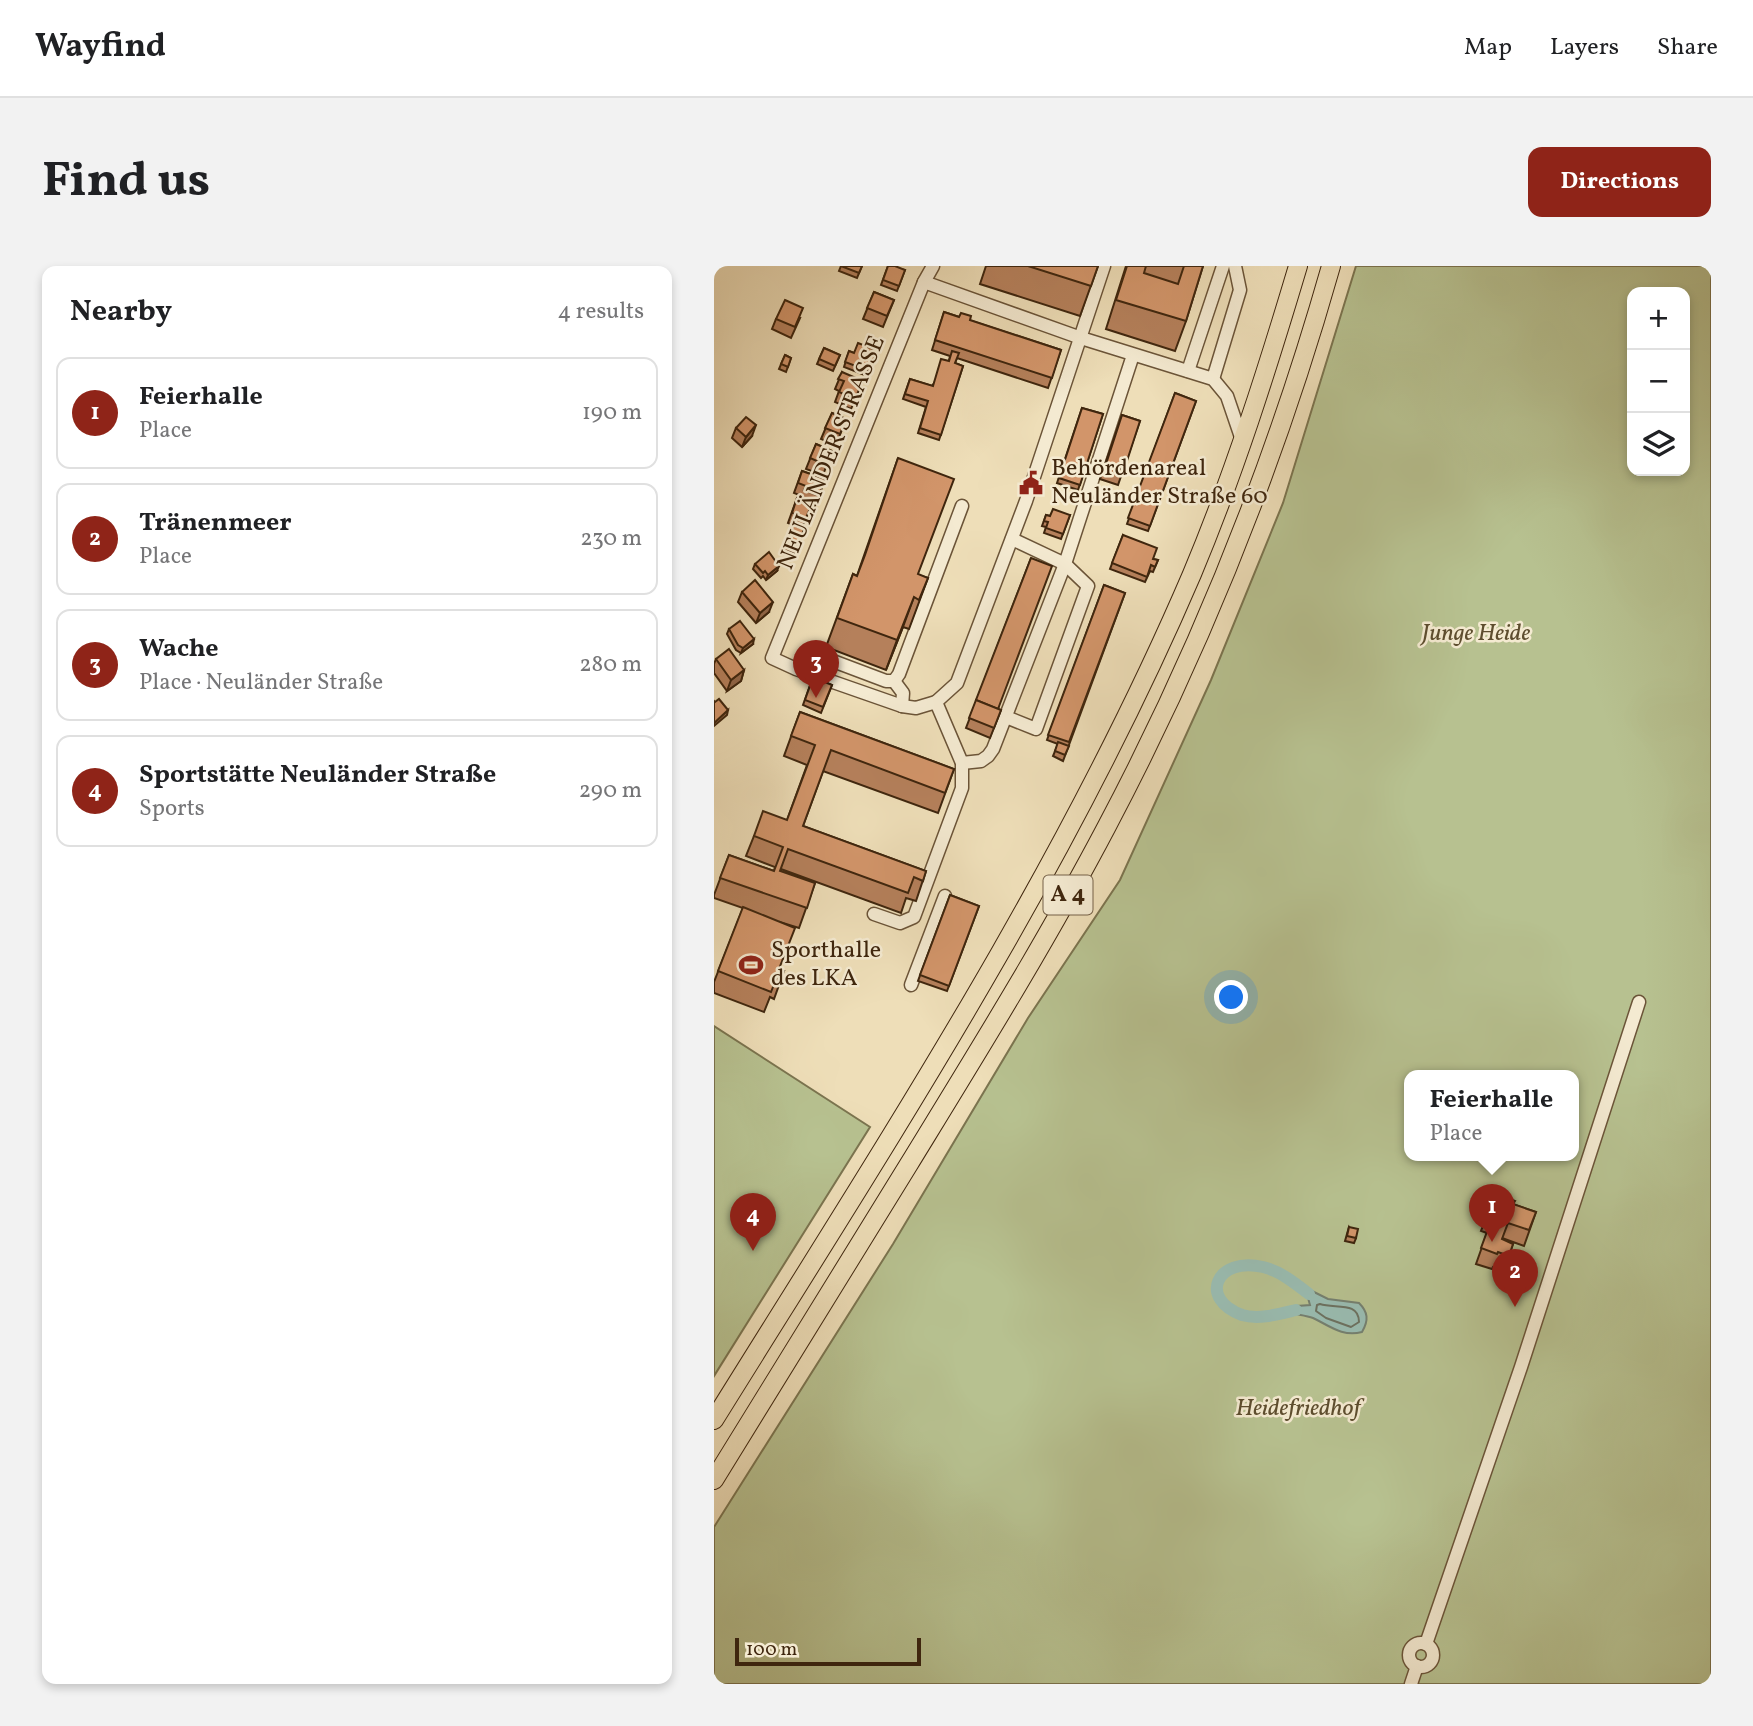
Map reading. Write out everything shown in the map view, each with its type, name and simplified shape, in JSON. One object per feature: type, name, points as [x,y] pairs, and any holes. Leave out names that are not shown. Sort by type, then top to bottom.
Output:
[{"type":"highway","name":"A 4","points":[[714,1420],[956,1029],[1043,878],[1100,768],[1192,573],[1242,440],[1298,266]]},
{"type":"highway","name":"A 4","points":[[714,1480],[976,1055],[1107,827],[1187,663],[1248,518],[1297,382],[1332,266]]},
{"type":"street","name":"NEULÄNDER STRASSE","points":[[902,706],[772,658],[924,282],[933,266]]},
{"type":"street","points":[[894,681],[903,693],[902,706],[916,708],[936,702],[957,683],[1012,539],[1104,266]]},
{"type":"street","points":[[1188,371],[1223,266]]},
{"type":"street","points":[[1213,379],[1240,290],[1235,266]]},
{"type":"street","points":[[1085,278],[1099,281]]},
{"type":"street","points":[[924,282],[1081,338],[1213,379],[1227,396],[1242,440]]},
{"type":"street","points":[[962,763],[981,761],[988,757],[1006,717],[1065,564],[1133,355]]},
{"type":"street","points":[[894,681],[899,674],[962,506]]},
{"type":"street","points":[[1006,717],[1036,729],[1088,586],[1065,564],[1012,539]]},
{"type":"street","points":[[817,655],[886,681],[894,681]]},
{"type":"street","points":[[874,914],[900,923],[914,917],[962,788],[962,763],[936,702]]},
{"type":"street","points":[[911,985],[945,896]]},
{"type":"street","points":[[918,909],[937,916]]},
{"type":"street","points":[[1411,1684],[1417,1666],[1410,1660],[1409,1650],[1419,1643],[1426,1644],[1521,1367],[1639,1002]]},
{"type":"green space","points":[[1356,266],[1711,266],[1711,1684],[714,1684],[714,1527],[893,1244],[1028,1018],[1120,880],[1211,680],[1283,503]]},
{"type":"green space","points":[[714,1026],[870,1127],[714,1376]]},
{"type":"water","points":[[1312,1291],[1328,1299],[1359,1303],[1366,1316],[1362,1332],[1342,1332],[1313,1318],[1296,1314],[1297,1306],[1310,1305],[1308,1298]]},
{"type":"building","points":[[841,266],[862,266],[859,273]]},
{"type":"building","points":[[888,266],[905,270],[899,286],[883,280]]},
{"type":"building","points":[[1028,266],[1098,266],[1091,286]]},
{"type":"building","points":[[1127,266],[1146,266],[1144,273],[1178,284],[1184,266],[1203,266],[1186,321],[1116,300]]},
{"type":"building","points":[[874,292],[894,300],[887,316],[867,308]]},
{"type":"building","points":[[785,300],[803,308],[795,327],[776,319]]},
{"type":"building","points":[[944,312],[959,317],[961,313],[971,316],[970,320],[1061,350],[1052,378],[935,340]]},
{"type":"building","points":[[858,343],[873,349],[871,353],[876,354],[869,371],[845,362],[849,351],[854,353]]},
{"type":"building","points":[[824,348],[840,355],[835,366],[819,359]]},
{"type":"building","points":[[952,351],[959,353],[955,363],[963,366],[941,435],[920,428],[928,401],[905,394],[910,379],[933,386],[941,359],[949,361]]},
{"type":"building","points":[[785,355],[791,358],[788,367],[781,364]]},
{"type":"building","points":[[842,372],[863,381],[855,399],[839,392],[844,381],[838,379]]},
{"type":"building","points":[[1175,393],[1196,401],[1150,526],[1128,518]]},
{"type":"building","points":[[1082,408],[1103,414],[1080,485],[1059,478]]},
{"type":"building","points":[[832,413],[846,419],[840,434],[825,428]]},
{"type":"building","points":[[1122,415],[1140,421],[1124,470],[1106,464]]},
{"type":"building","points":[[746,417],[756,425],[746,437],[736,428]]},
{"type":"building","points":[[816,444],[832,451],[826,465],[810,458]]},
{"type":"building","points":[[898,458],[954,479],[918,574],[928,578],[919,600],[914,597],[897,640],[837,618],[853,574],[857,576]]},
{"type":"building","points":[[802,471],[825,479],[819,496],[804,490],[806,486],[798,483]]},
{"type":"building","points":[[797,498],[812,504],[806,518],[792,513]]},
{"type":"building","points":[[1053,509],[1070,515],[1063,534],[1046,528],[1046,515],[1050,516]]},
{"type":"building","points":[[793,525],[804,529],[799,544],[787,540]]},
{"type":"building","points":[[1123,535],[1157,548],[1153,559],[1158,560],[1155,567],[1151,565],[1147,577],[1112,563]]},
{"type":"building","points":[[769,552],[779,566],[768,575],[755,564]]},
{"type":"building","points":[[1031,558],[1052,566],[998,709],[976,700]]},
{"type":"building","points":[[755,580],[773,602],[760,613],[742,592]]},
{"type":"building","points":[[1104,585],[1125,593],[1069,742],[1048,735]]},
{"type":"building","points":[[740,621],[754,639],[743,648],[738,645],[729,629]]},
{"type":"building","points":[[729,649],[744,670],[731,680],[716,659]]},
{"type":"building","points":[[813,677],[832,685],[823,707],[805,700]]},
{"type":"building","points":[[719,699],[728,710],[714,723],[714,701]]},
{"type":"building","points":[[976,700],[1001,710],[994,728],[969,718]]},
{"type":"building","points":[[800,712],[954,769],[945,793],[831,750],[803,826],[926,871],[923,881],[914,877],[908,893],[788,849],[780,871],[815,883],[807,908],[720,878],[729,855],[774,871],[783,847],[754,836],[763,811],[787,820],[815,745],[791,736]]},
{"type":"building","points":[[1058,742],[1069,746],[1065,755],[1055,751]]},
{"type":"building","points":[[950,895],[979,906],[949,986],[920,975]]},
{"type":"building","name":"Sporthalle des LKA","points":[[743,907],[795,928],[779,969],[784,971],[781,978],[777,977],[771,992],[718,971]]},
{"type":"building","points":[[1505,1197],[1515,1201],[1513,1204],[1536,1212],[1529,1230],[1508,1223],[1502,1239],[1513,1244],[1509,1256],[1481,1248],[1492,1218],[1487,1216],[1494,1198],[1504,1202]]},
{"type":"building","points":[[1349,1227],[1358,1229],[1356,1238],[1347,1236]]},
{"type":"waterway","points":[[1296,1310],[1262,1317],[1242,1315],[1228,1308],[1220,1299],[1218,1281],[1224,1273],[1234,1268],[1247,1265],[1263,1267],[1281,1274],[1309,1294]]},
{"type":"place","name":"Behördenareal Neuländer Straße 60","points":[[1031,483]]},
{"type":"place","name":"Wache","points":[[816,698]]},
{"type":"place","name":"Sporthalle des LKA","points":[[751,965]]},
{"type":"place","name":"Feierhalle","points":[[1492,1242]]},
{"type":"place","name":"Sportstätte Neuländer Straße","points":[[753,1251]]},
{"type":"place","name":"Tränenmeer","points":[[1515,1307]]},
{"type":"park label","name":"Junge Heide","points":[[1476,634]]},
{"type":"park label","name":"Heidefriedhof","points":[[1298,1409]]}]
